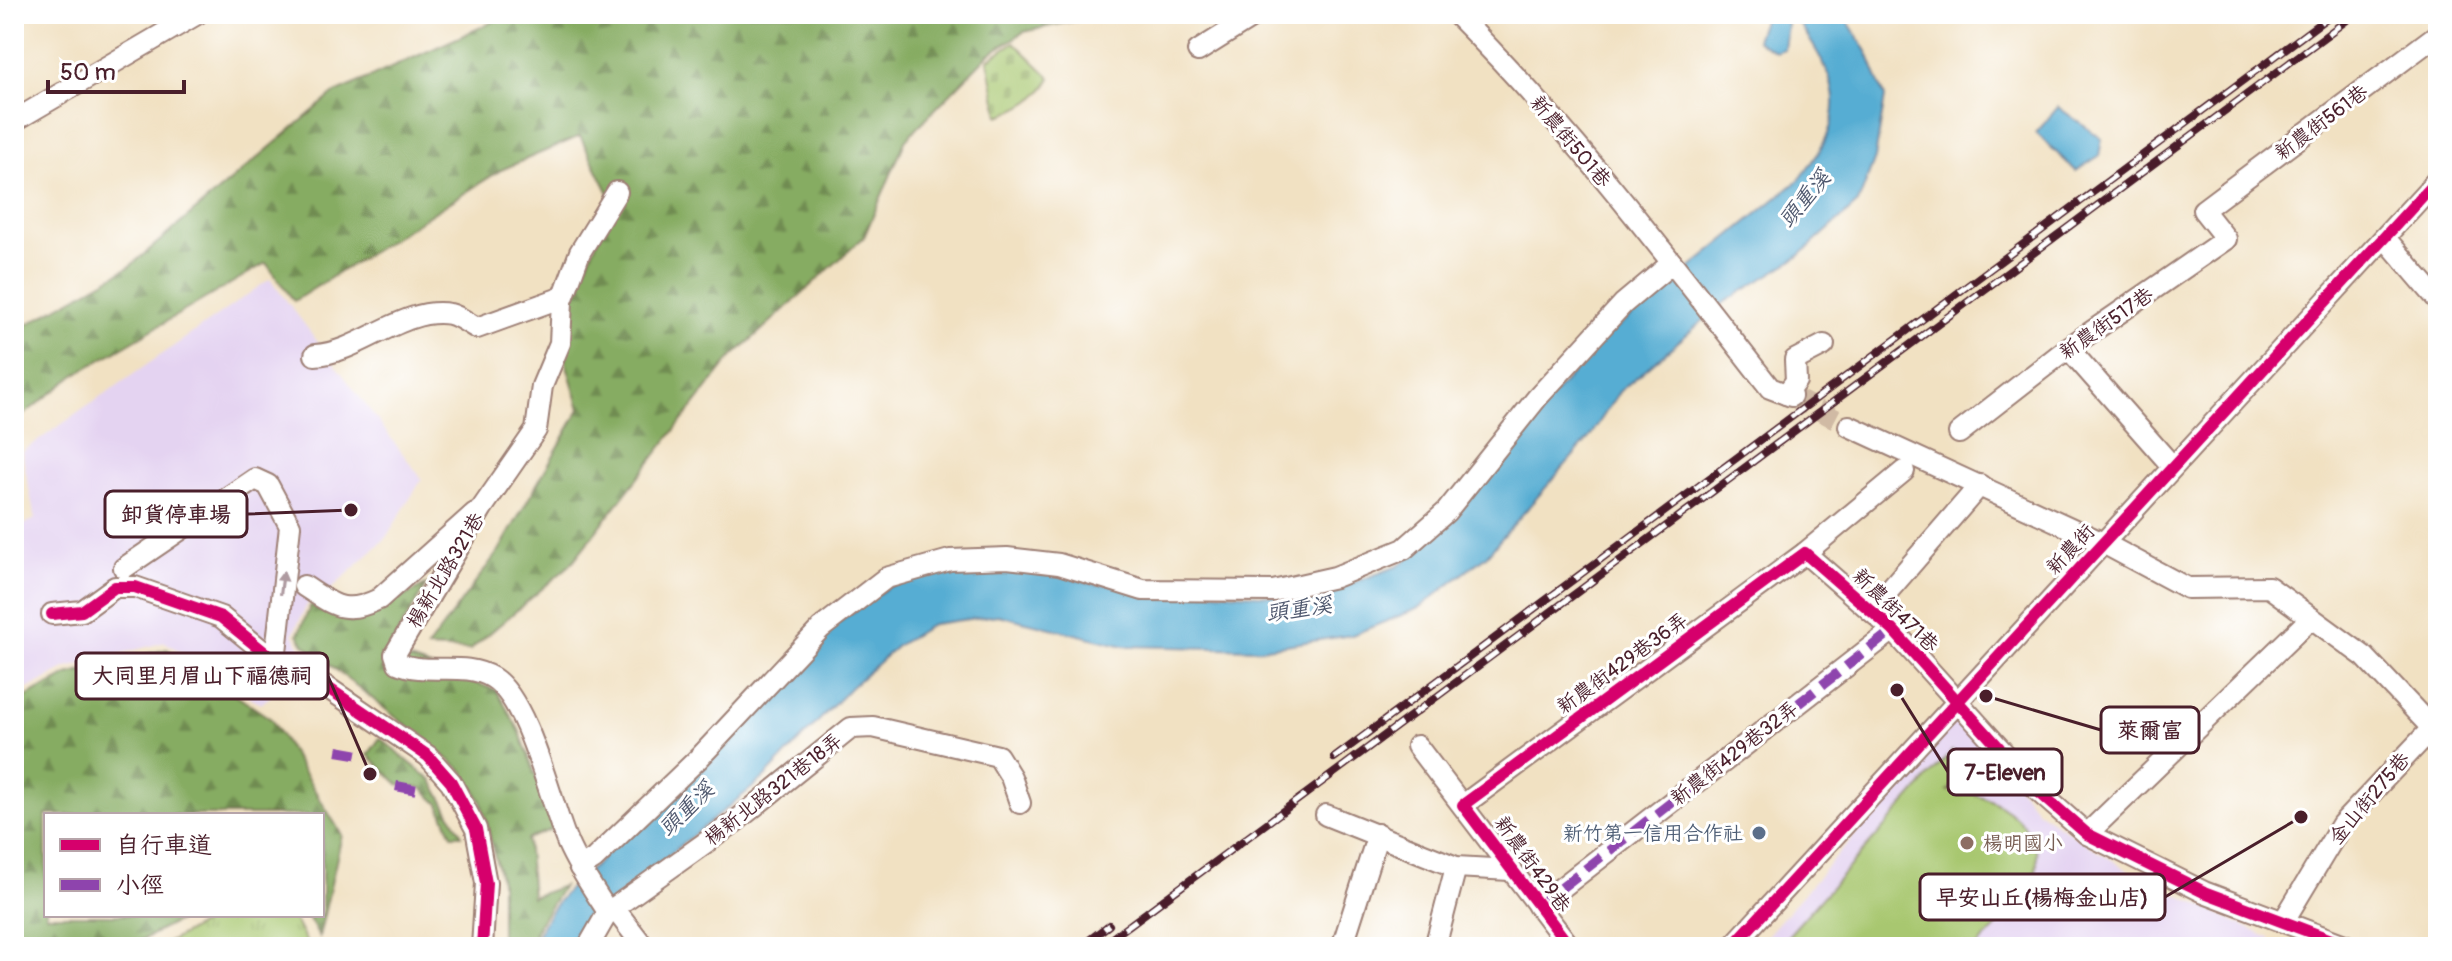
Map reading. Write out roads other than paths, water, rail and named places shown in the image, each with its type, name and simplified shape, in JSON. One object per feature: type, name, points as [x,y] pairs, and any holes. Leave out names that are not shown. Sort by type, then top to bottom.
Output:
[{"type":"street","points":[[14,121],[197,14]]},
{"type":"street","points":[[1198,51],[1257,14]]},
{"type":"street","name":"新農街501巷","points":[[1456,14],[1510,67],[1676,267],[1770,388],[1788,395],[1796,381],[1795,360],[1824,345]]},
{"type":"street","name":"新農街561巷","points":[[2203,210],[2438,34]]},
{"type":"street","name":"新農街","points":[[1732,947],[2438,179]]},
{"type":"street","name":"楊新北路321巷","points":[[581,871],[567,842],[543,768],[512,701],[493,679],[455,667],[410,668],[398,663],[395,654],[482,508],[536,430],[542,386],[560,343],[563,297],[580,252],[617,192]]},
{"type":"street","name":"新農街517巷","points":[[1959,433],[2068,348],[2226,239],[2203,210]]},
{"type":"street","points":[[2385,238],[2438,300]]},
{"type":"street","points":[[644,947],[610,910],[581,871],[699,758],[821,628],[886,578],[950,560],[1007,558],[1059,564],[1143,590],[1273,591],[1335,577],[1404,549],[1446,512],[1537,398],[1623,304],[1676,267]]},
{"type":"street","points":[[315,355],[336,354],[410,319],[449,314],[477,328],[563,297]]},
{"type":"street","points":[[2068,348],[2172,466]]},
{"type":"street","points":[[1849,426],[2103,543],[2187,588],[2269,587],[2365,657],[2434,724]]},
{"type":"street","name":"新農街429巷36弄","points":[[1463,805],[1805,553],[1904,471]]},
{"type":"street","points":[[124,568],[255,479],[268,485],[290,526],[275,661]]},
{"type":"street","points":[[1871,611],[1980,485]]},
{"type":"street","points":[[304,586],[339,608],[361,608],[379,599],[482,508]]},
{"type":"street","name":"新農街471巷","points":[[1805,553],[1893,630],[2039,792],[2087,834],[2204,892],[2350,947]]},
{"type":"street","points":[[52,614],[82,611],[115,587],[135,587],[221,617],[275,661],[325,686],[428,756],[451,782],[476,829],[486,883],[482,947]]},
{"type":"street","points":[[2087,834],[2311,618]]},
{"type":"street","name":"新農街429巷32弄","points":[[1538,906],[1893,630]]},
{"type":"street","name":"金山街275巷","points":[[2283,922],[2342,824],[2434,724]]},
{"type":"street","name":"楊新北路321巷18弄","points":[[610,910],[736,821],[851,728],[873,727],[998,756],[1011,777],[1020,803]]},
{"type":"street","name":"新農街429巷","points":[[1417,746],[1568,946]]},
{"type":"street","points":[[1326,815],[1456,867],[1510,870]]},
{"type":"street","points":[[1342,947],[1378,834]]},
{"type":"street","points":[[1435,947],[1456,867]]},
{"type":"street","points":[[588,947],[610,910]]},
{"type":"water","points":[[1769,14],[1781,14],[1787,24],[1784,49],[1776,52],[1756,40],[1763,20]]},
{"type":"water","name":"頭重溪","points":[[1793,14],[1843,14],[1868,53],[1885,97],[1875,158],[1858,203],[1798,257],[1725,302],[1619,392],[1589,438],[1486,556],[1419,608],[1352,635],[1259,649],[1124,646],[998,615],[933,624],[898,645],[850,688],[764,778],[612,901],[580,947],[533,947],[551,911],[575,882],[596,865],[829,629],[888,587],[929,572],[971,566],[1028,568],[1097,584],[1275,596],[1326,593],[1398,566],[1450,525],[1529,422],[1603,339],[1800,179],[1828,134],[1834,96],[1821,58]]},
{"type":"water","points":[[2058,107],[2102,139],[2099,156],[2076,171],[2036,133]]},
{"type":"tunnel","points":[[1791,396],[1849,426]]},
{"type":"railway","points":[[1334,758],[2332,14]]},
{"type":"railway","points":[[1100,947],[2355,14]]},
{"type":"railway","points":[[1080,947],[1109,925]]},
{"type":"place","name":"卸貨停車場","points":[[351,510]]},
{"type":"place","name":"7-Eleven","points":[[1897,690]]},
{"type":"place","name":"萊爾富","points":[[1986,696]]},
{"type":"place","name":"大同里月眉山下福德祠","points":[[370,774]]},
{"type":"place","name":"早安山丘(楊梅金山店)","points":[[2301,817]]},
{"type":"place","name":"新竹第一信用合作社","points":[[1759,833]]},
{"type":"place","name":"楊明國小","points":[[1967,843]]}]
